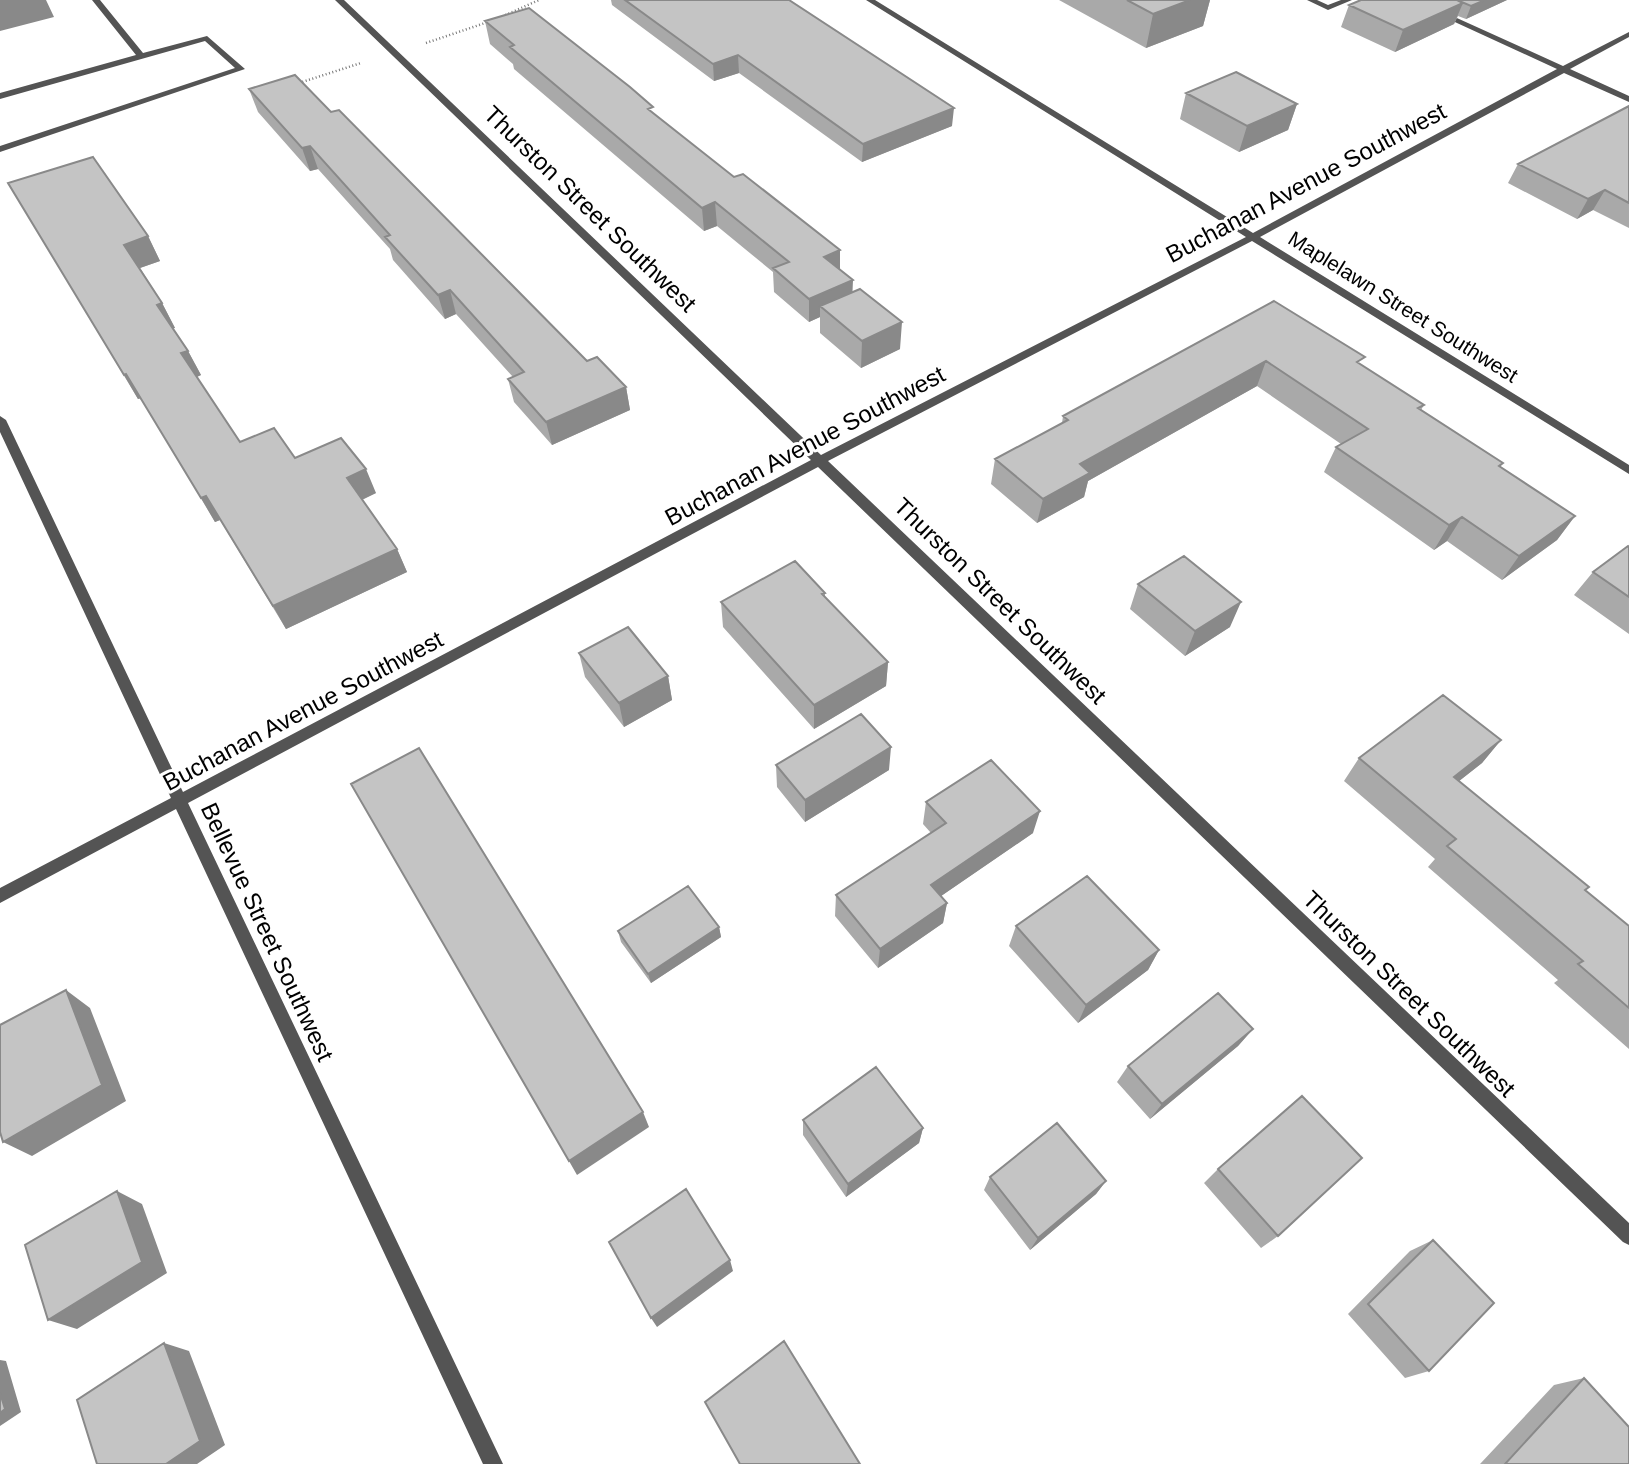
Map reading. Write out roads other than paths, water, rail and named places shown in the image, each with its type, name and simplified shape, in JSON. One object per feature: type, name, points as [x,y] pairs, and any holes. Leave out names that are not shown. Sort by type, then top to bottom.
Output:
[{"type":"street","points":[[96,0],[141,56]]},
{"type":"street","name":"Thurston Street Southwest","points":[[339,0],[1629,1237]]},
{"type":"street","name":"Maplelawn Street Southwest","points":[[870,0],[1629,470]]},
{"type":"street","points":[[1311,0],[1328,8],[1348,0]]},
{"type":"street","points":[[1411,0],[1629,99]]},
{"type":"street","name":"Buchanan Avenue Southwest","points":[[0,896],[821,460],[1253,237],[1629,34]]},
{"type":"street","points":[[0,96],[207,38],[241,69],[0,149]]},
{"type":"street","name":"Bellevue Street Southwest","points":[[0,420],[493,1464]]}]
